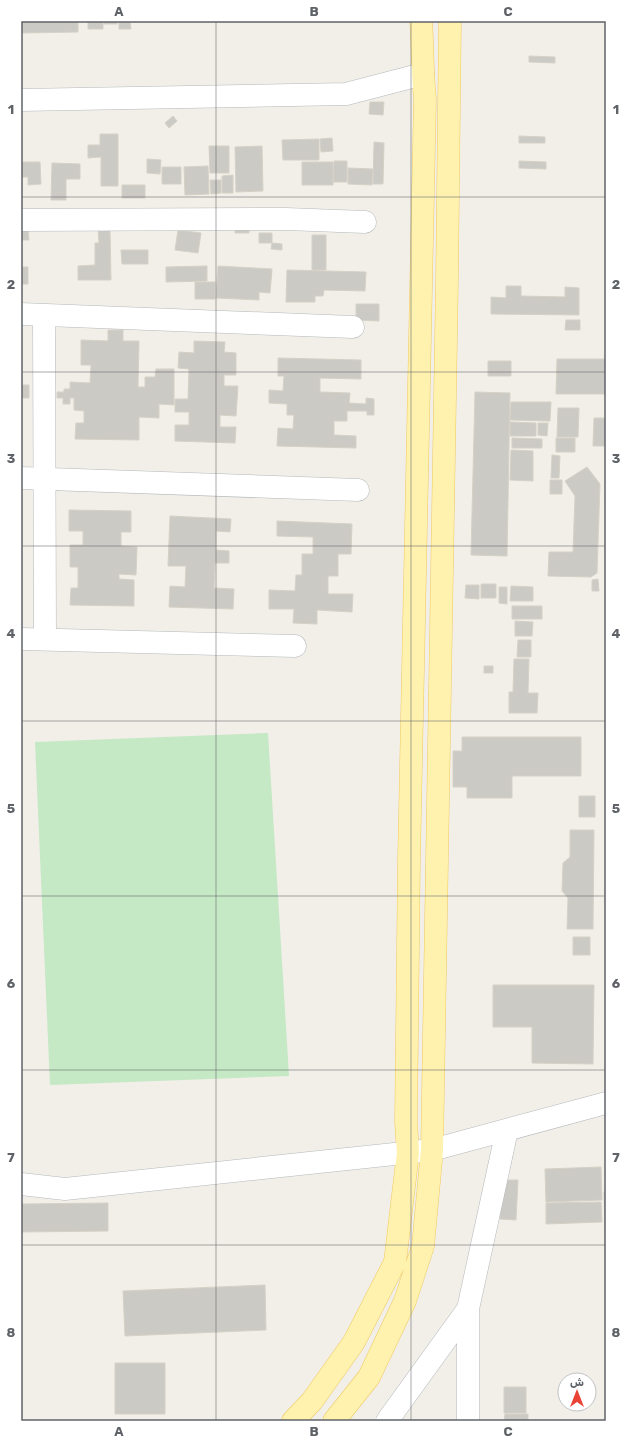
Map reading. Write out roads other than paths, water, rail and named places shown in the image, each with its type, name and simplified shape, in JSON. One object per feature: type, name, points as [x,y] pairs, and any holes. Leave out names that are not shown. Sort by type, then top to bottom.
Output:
[{"type":"main road","points":[[293,1421],[312,1401],[354,1342],[395,1262],[408,1153],[406,1122],[409,852],[425,98],[422,74],[423,46],[421,21]]},
{"type":"main road","points":[[334,1421],[369,1377],[405,1302],[423,1246],[432,1150],[448,281],[450,21]]},
{"type":"street","points":[[21,100],[346,94],[422,74]]},
{"type":"street","points":[[21,220],[286,219],[365,222]]},
{"type":"street","points":[[21,314],[353,327]]},
{"type":"street","points":[[44,315],[45,640]]},
{"type":"street","points":[[21,478],[358,490]]},
{"type":"street","points":[[21,639],[295,646]]},
{"type":"street","points":[[21,1184],[65,1189],[432,1150],[606,1103]]},
{"type":"street","points":[[468,1421],[468,1309],[507,1130]]},
{"type":"street","points":[[387,1421],[468,1309]]}]
